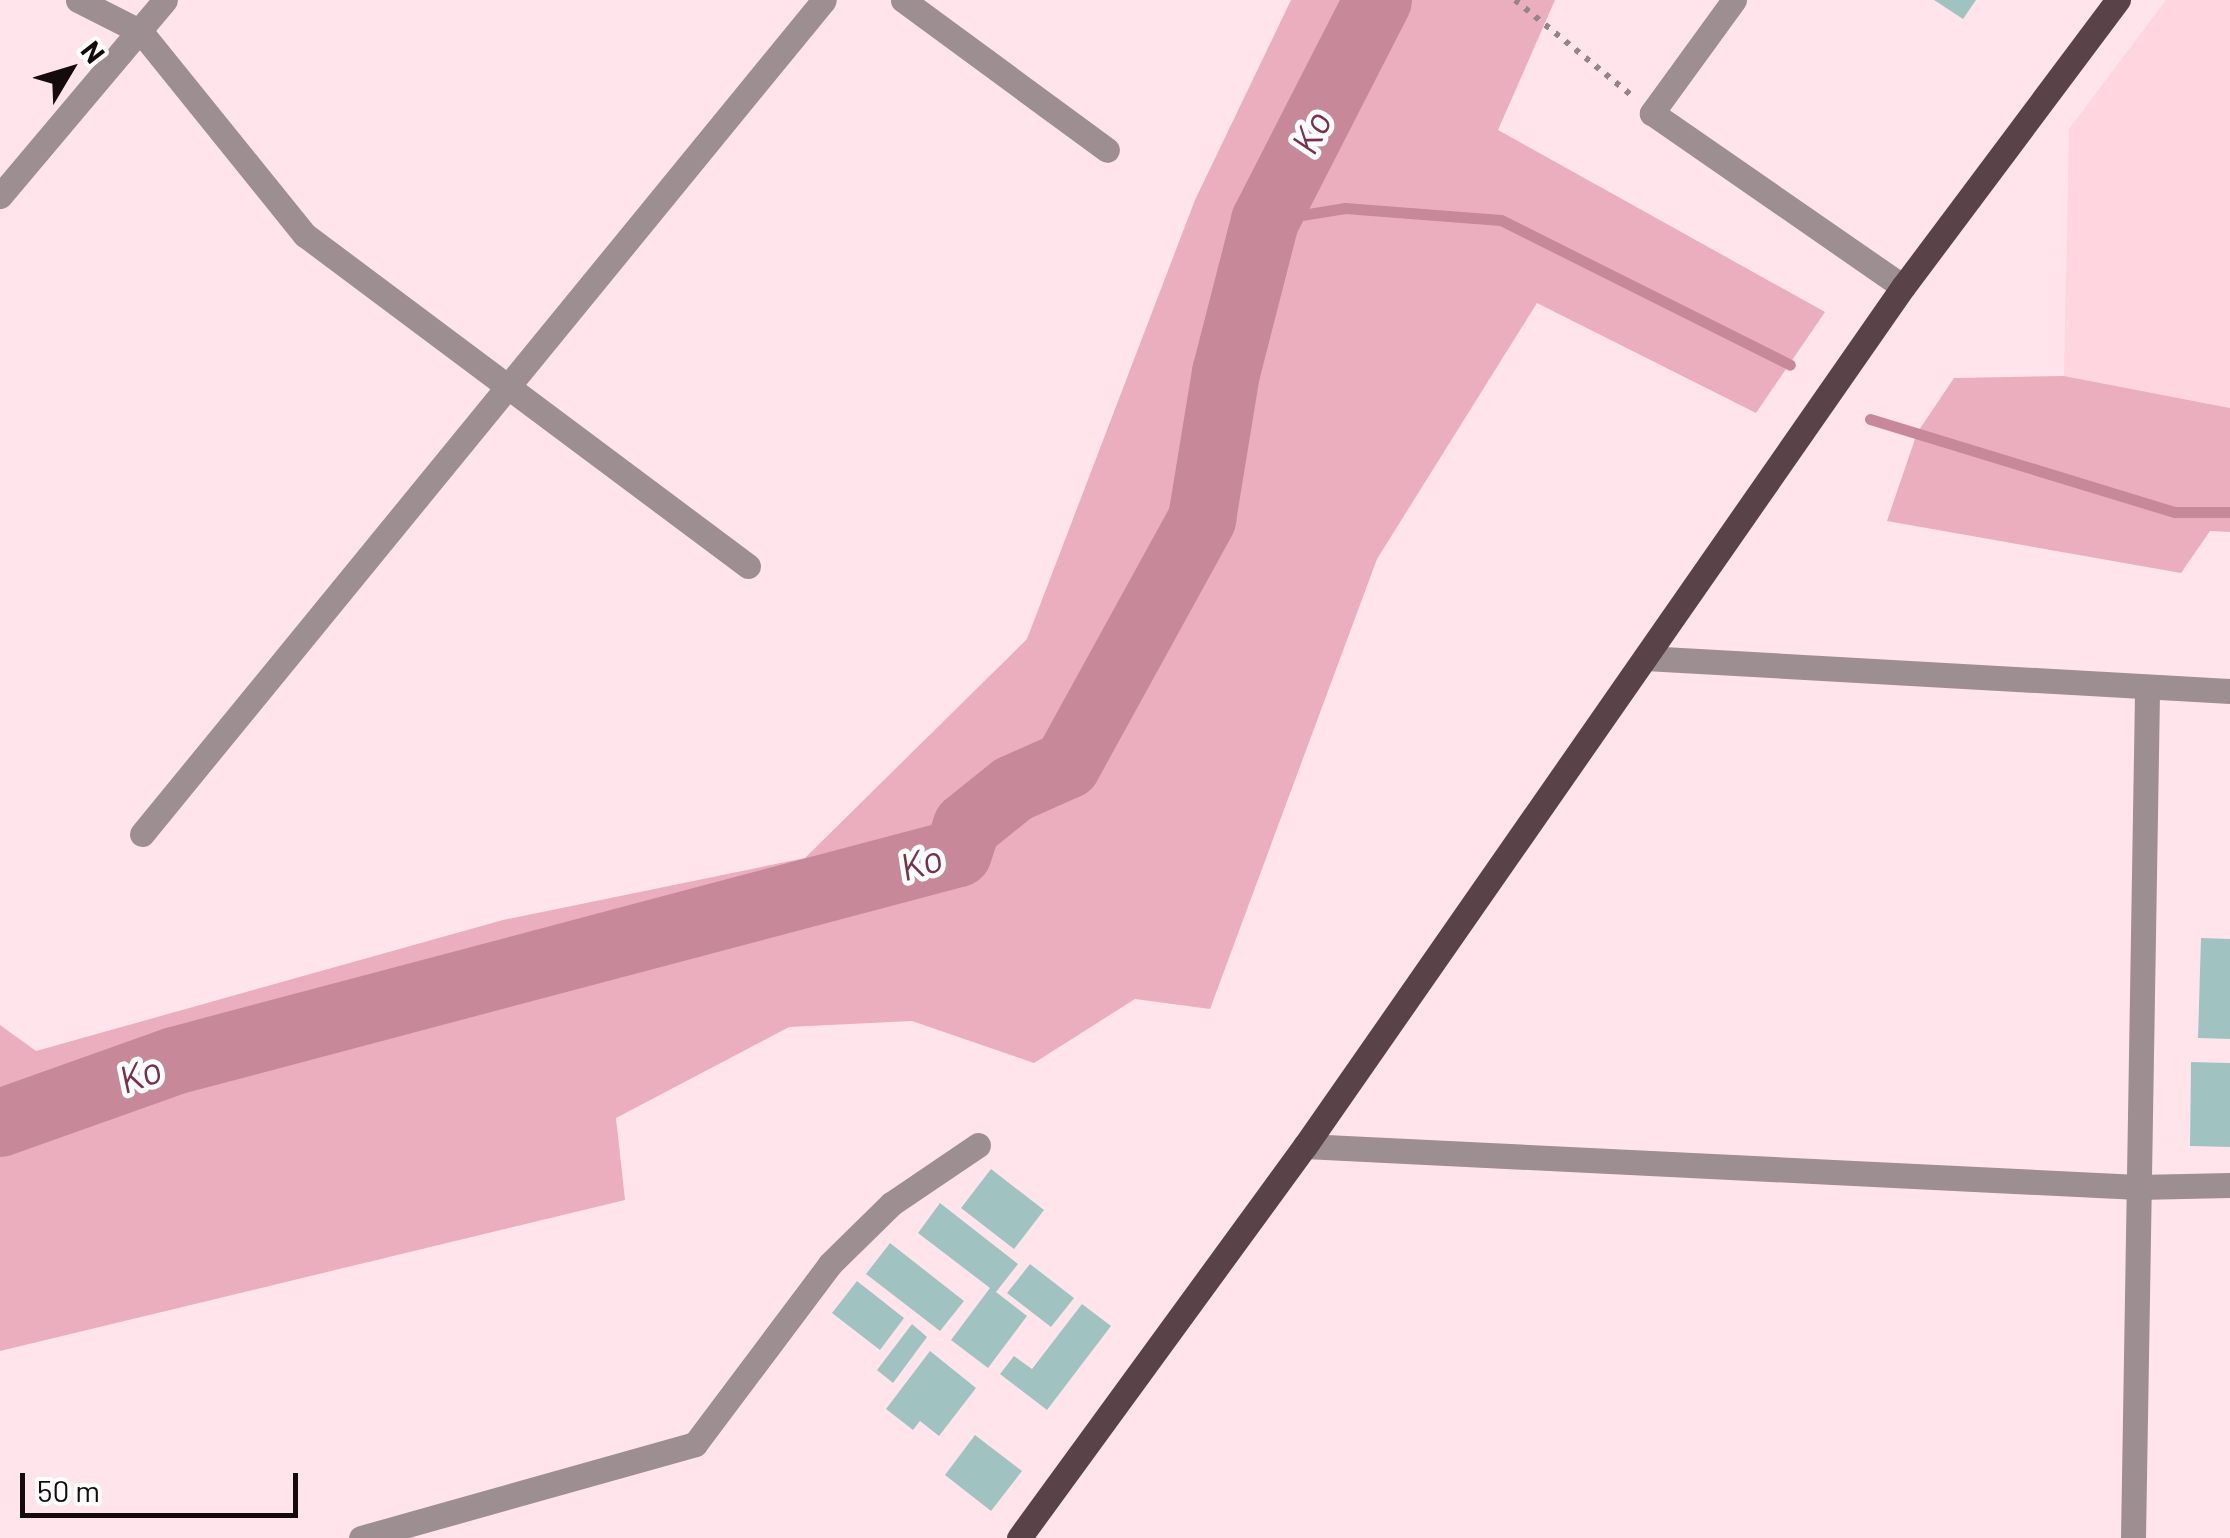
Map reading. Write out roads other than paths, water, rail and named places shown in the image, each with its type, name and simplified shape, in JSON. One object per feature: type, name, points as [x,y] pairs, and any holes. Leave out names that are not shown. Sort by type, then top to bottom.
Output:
[{"type":"main road","points":[[1018,1538],[1305,1146],[1903,287],[2118,0]]},
{"type":"street","points":[[78,0],[141,32],[305,235],[508,392],[748,566]]},
{"type":"street","points":[[0,196],[165,0]]},
{"type":"street","points":[[142,834],[508,392],[824,0]]},
{"type":"street","points":[[902,0],[1107,150]]},
{"type":"street","points":[[1734,0],[1652,113],[1903,287]]},
{"type":"street","points":[[1646,658],[2147,690],[2230,691]]},
{"type":"street","points":[[2134,1538],[2147,690]]},
{"type":"street","points":[[361,1538],[695,1444],[830,1264],[891,1204],[978,1145]]},
{"type":"street","points":[[1305,1146],[2138,1187],[2230,1184]]},
{"type":"waterway","name":"Ko","points":[[0,1123],[174,1061],[958,853],[967,826],[1013,789],[1067,765],[1202,519],[1226,373],[1265,221],[1378,0]]},
{"type":"waterway","points":[[1265,221],[1345,208],[1501,220],[1790,365]]},
{"type":"waterway","points":[[1870,419],[2175,512],[2230,512]]}]
